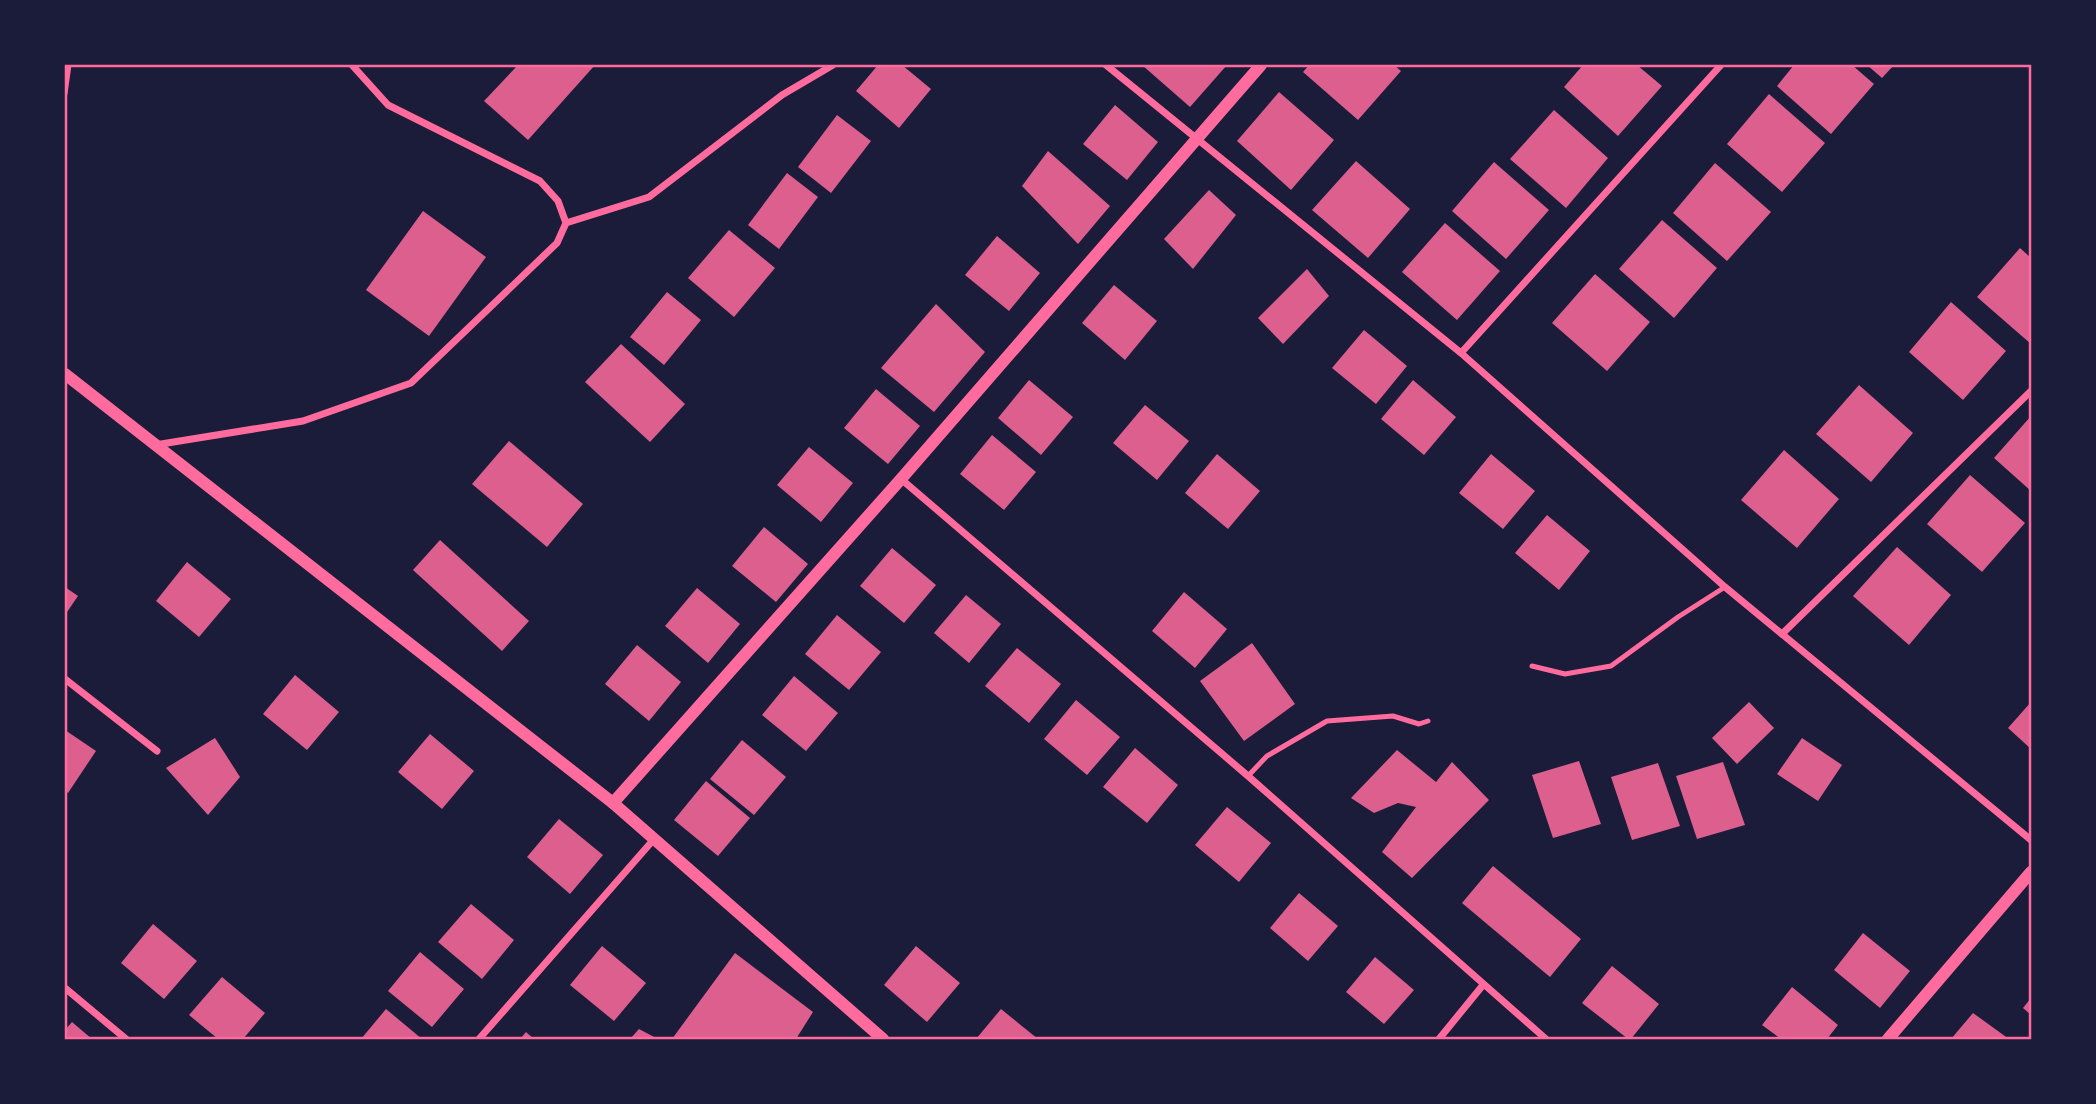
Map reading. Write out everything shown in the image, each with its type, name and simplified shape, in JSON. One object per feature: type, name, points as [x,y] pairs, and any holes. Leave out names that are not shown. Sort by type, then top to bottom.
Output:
[{"type":"street","points":[[154,446],[303,421],[411,383],[557,243],[566,223],[558,201],[540,181],[388,105],[352,65]]},
{"type":"street","points":[[566,223],[649,197],[782,95],[833,65]]},
{"type":"street","points":[[1106,65],[1461,353],[1725,587],[2031,839]]},
{"type":"street","points":[[614,803],[901,479],[1261,65]]},
{"type":"street","points":[[1461,353],[1721,65]]},
{"type":"street","points":[[65,374],[614,803],[883,1039]]},
{"type":"street","points":[[1782,634],[2031,391]]},
{"type":"street","points":[[901,479],[1248,776],[1546,1039]]},
{"type":"street","points":[[65,679],[157,751]]},
{"type":"street","points":[[479,1039],[655,838]]},
{"type":"street","points":[[1888,1039],[2031,872]]},
{"type":"street","points":[[1439,1039],[1483,985]]},
{"type":"street","points":[[65,988],[126,1039]]},
{"type":"lane","points":[[65,94],[69,65]]},
{"type":"lane","points":[[1532,666],[1565,674],[1611,666],[1678,617],[1725,587]]},
{"type":"lane","points":[[1248,776],[1268,756],[1327,721],[1393,716],[1419,724],[1428,721]]},
{"type":"building","points":[[518,65],[595,65],[528,140],[484,101]]},
{"type":"building","points":[[878,65],[902,65],[931,89],[899,128],[856,91]]},
{"type":"building","points":[[1142,65],[1227,65],[1190,107]]},
{"type":"building","points":[[1309,65],[1394,65],[1401,71],[1358,120],[1303,72]]},
{"type":"building","points":[[1583,65],[1637,65],[1662,86],[1618,136],[1564,87]]},
{"type":"building","points":[[1794,65],[1852,65],[1874,84],[1831,134],[1777,86]]},
{"type":"building","points":[[1867,65],[1894,65],[1882,78]]},
{"type":"building","points":[[1279,92],[1334,140],[1291,190],[1237,141]]},
{"type":"building","points":[[1769,94],[1825,143],[1782,192],[1727,144]]},
{"type":"building","points":[[1115,105],[1158,142],[1127,180],[1083,144]]},
{"type":"building","points":[[1554,110],[1608,158],[1566,208],[1510,159]]},
{"type":"building","points":[[837,115],[871,141],[831,193],[798,167]]},
{"type":"building","points":[[1048,151],[1110,206],[1078,244],[1022,186]]},
{"type":"building","points":[[1356,161],[1410,209],[1368,258],[1312,210]]},
{"type":"building","points":[[1494,162],[1549,210],[1506,259],[1452,211]]},
{"type":"building","points":[[1715,163],[1771,212],[1727,261],[1673,213]]},
{"type":"building","points":[[787,173],[818,197],[779,249],[748,225]]},
{"type":"building","points":[[1209,190],[1236,215],[1193,269],[1164,239]]},
{"type":"building","points":[[423,211],[486,257],[429,336],[366,290]]},
{"type":"building","points":[[1662,220],[1717,268],[1674,318],[1619,269]]},
{"type":"building","points":[[1445,223],[1500,271],[1457,320],[1402,272]]},
{"type":"building","points":[[729,230],[775,268],[734,317],[688,278]]},
{"type":"building","points":[[997,236],[1040,273],[1009,311],[965,275]]},
{"type":"building","points":[[2020,248],[2031,258],[2031,344],[1977,297]]},
{"type":"building","points":[[1307,269],[1329,296],[1283,344],[1258,318]]},
{"type":"building","points":[[1595,274],[1650,322],[1607,371],[1552,323]]},
{"type":"building","points":[[1114,285],[1157,321],[1125,360],[1082,323]]},
{"type":"building","points":[[667,292],[701,320],[664,365],[630,337]]},
{"type":"building","points":[[1951,302],[2006,351],[1963,400],[1909,352]]},
{"type":"building","points":[[936,304],[985,352],[934,412],[881,368]]},
{"type":"building","points":[[1364,330],[1407,366],[1376,404],[1332,368]]},
{"type":"building","points":[[621,344],[685,404],[650,442],[585,382]]},
{"type":"building","points":[[1029,380],[1073,417],[1041,455],[998,418]]},
{"type":"building","points":[[1413,380],[1456,417],[1424,455],[1381,419]]},
{"type":"building","points":[[1859,385],[1913,433],[1871,482],[1816,434]]},
{"type":"building","points":[[876,389],[920,426],[888,464],[844,428]]},
{"type":"building","points":[[1145,405],[1189,441],[1157,480],[1113,443]]},
{"type":"building","points":[[2031,416],[2031,491],[1994,458]]},
{"type":"building","points":[[992,435],[1036,472],[1004,510],[960,474]]},
{"type":"building","points":[[509,441],[583,504],[547,547],[472,484]]},
{"type":"building","points":[[809,447],[853,483],[821,522],[777,485]]},
{"type":"building","points":[[1784,450],[1839,499],[1797,548],[1741,500]]},
{"type":"building","points":[[1217,454],[1260,491],[1228,529],[1185,493]]},
{"type":"building","points":[[1491,454],[1535,491],[1503,529],[1459,493]]},
{"type":"building","points":[[1970,475],[2025,523],[1982,572],[1927,524]]},
{"type":"building","points":[[1547,515],[1590,551],[1559,590],[1515,553]]},
{"type":"building","points":[[764,527],[808,564],[776,602],[732,566]]},
{"type":"building","points":[[440,540],[529,621],[502,651],[413,570]]},
{"type":"building","points":[[1897,547],[1951,595],[1909,645],[1853,596]]},
{"type":"building","points":[[892,548],[936,585],[904,623],[860,586]]},
{"type":"building","points":[[187,562],[231,599],[199,637],[156,601]]},
{"type":"building","points":[[65,587],[78,596],[65,615]]},
{"type":"building","points":[[697,588],[740,624],[708,663],[665,626]]},
{"type":"building","points":[[1184,592],[1227,629],[1195,668],[1152,631]]},
{"type":"building","points":[[966,595],[1001,624],[969,663],[934,633]]},
{"type":"building","points":[[837,615],[881,652],[849,690],[805,654]]},
{"type":"building","points":[[1252,643],[1295,704],[1244,741],[1200,681]]},
{"type":"building","points":[[637,645],[681,682],[649,721],[605,684]]},
{"type":"building","points":[[1017,648],[1061,684],[1029,723],[985,686]]},
{"type":"building","points":[[295,675],[339,712],[307,750],[263,714]]},
{"type":"building","points":[[794,676],[838,713],[806,751],[762,715]]},
{"type":"building","points":[[1076,700],[1120,737],[1087,775],[1044,739]]},
{"type":"building","points":[[1749,702],[1774,728],[1737,764],[1712,738]]},
{"type":"building","points":[[2031,702],[2031,749],[2008,728]]},
{"type":"building","points":[[65,730],[96,751],[68,793],[65,791]]},
{"type":"building","points":[[430,734],[474,771],[442,809],[398,772]]},
{"type":"building","points":[[215,738],[240,777],[208,815],[166,768]]},
{"type":"building","points":[[1802,738],[1842,765],[1818,801],[1777,774]]},
{"type":"building","points":[[742,740],[786,777],[754,815],[710,779]]},
{"type":"building","points":[[1135,748],[1178,785],[1147,823],[1103,787]]},
{"type":"building","points":[[1397,750],[1436,782],[1452,762],[1489,800],[1412,878],[1382,852],[1416,807],[1398,803],[1374,813],[1351,798]]},
{"type":"building","points":[[1579,761],[1601,824],[1553,838],[1532,775]]},
{"type":"building","points":[[1723,762],[1745,825],[1697,839],[1676,776]]},
{"type":"building","points":[[1658,763],[1680,826],[1632,840],[1611,777]]},
{"type":"building","points":[[706,781],[750,818],[718,856],[674,820]]},
{"type":"building","points":[[1227,807],[1271,843],[1239,882],[1195,845]]},
{"type":"building","points":[[559,819],[603,855],[570,894],[527,857]]},
{"type":"building","points":[[1493,866],[1581,939],[1550,977],[1462,903]]},
{"type":"building","points":[[1299,893],[1338,926],[1308,961],[1270,928]]},
{"type":"building","points":[[471,904],[514,940],[482,979],[438,942]]},
{"type":"building","points":[[153,924],[197,961],[164,999],[121,963]]},
{"type":"building","points":[[1863,933],[1910,971],[1880,1008],[1834,970]]},
{"type":"building","points":[[602,946],[646,983],[614,1021],[570,985]]},
{"type":"building","points":[[916,946],[960,983],[927,1022],[884,985]]},
{"type":"building","points":[[420,952],[464,989],[432,1027],[388,991]]},
{"type":"building","points":[[735,953],[813,1012],[796,1039],[672,1039]]},
{"type":"building","points":[[1375,957],[1414,990],[1384,1024],[1346,992]]},
{"type":"building","points":[[1612,966],[1659,1004],[1631,1039],[1582,1003]]},
{"type":"building","points":[[222,977],[265,1013],[243,1039],[218,1039],[189,1015]]},
{"type":"building","points":[[1792,987],[1838,1025],[1827,1039],[1781,1039],[1762,1025]]},
{"type":"building","points":[[2031,998],[2031,1015],[2023,1008]]},
{"type":"building","points":[[386,1009],[422,1039],[361,1039]]},
{"type":"building","points":[[1001,1009],[1038,1039],[976,1039]]},
{"type":"building","points":[[1973,1013],[2009,1039],[1951,1039]]},
{"type":"building","points":[[72,1022],[92,1039],[65,1039],[65,1030]]},
{"type":"building","points":[[639,1029],[658,1039],[630,1039]]},
{"type":"building","points":[[526,1032],[534,1039],[520,1039]]}]
